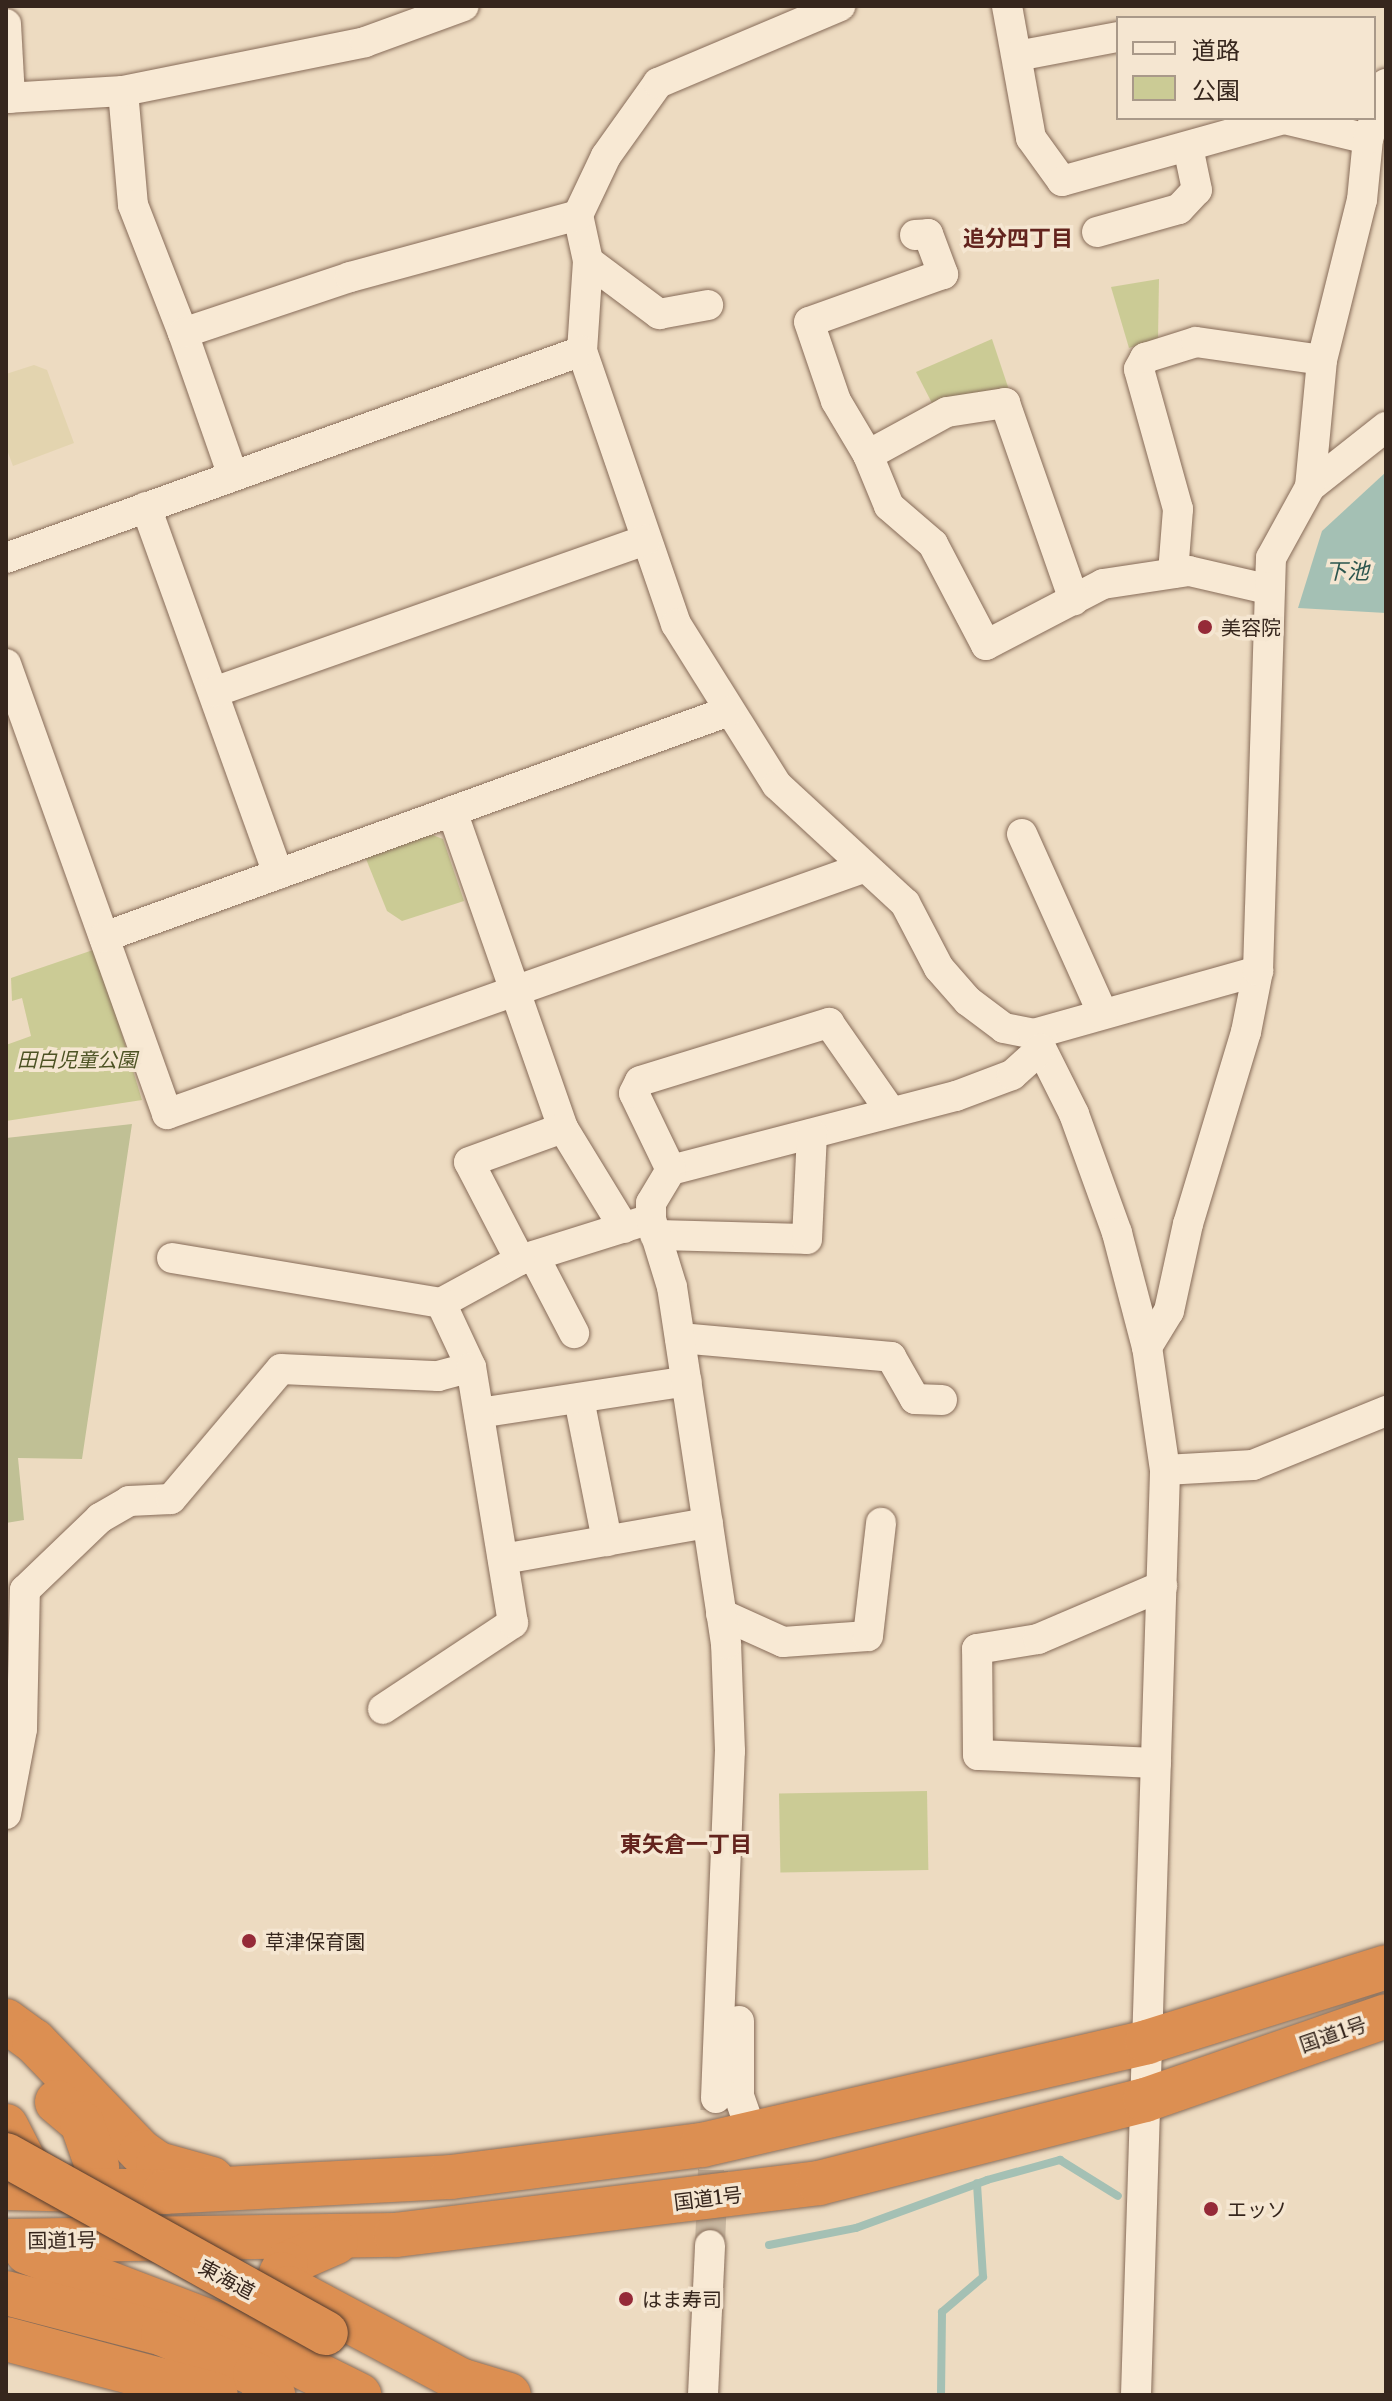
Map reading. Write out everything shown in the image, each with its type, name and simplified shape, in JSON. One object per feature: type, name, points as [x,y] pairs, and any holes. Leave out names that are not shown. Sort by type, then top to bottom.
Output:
[{"type":"highway","points":[[11,2177],[257,2187],[451,2177],[702,2145],[753,2136],[1147,2042],[1386,1967]]},
{"type":"highway","name":"国道1号","points":[[6,2244],[349,2236],[493,2225],[819,2183],[1145,2100],[1386,2016]]},
{"type":"highway","points":[[6,2021],[34,2041],[158,2164],[257,2187]]},
{"type":"highway","points":[[6,2029],[16,2058],[33,2082],[82,2123],[97,2166]]},
{"type":"highway","points":[[6,2126],[30,2173],[11,2177]]},
{"type":"highway","name":"東海道","points":[[11,2177],[452,2395]]},
{"type":"highway","points":[[349,2236],[286,2264],[281,2274],[288,2288],[460,2380],[509,2395]]},
{"type":"highway","points":[[6,2244],[76,2267],[216,2324],[359,2395]]},
{"type":"highway","points":[[6,2293],[69,2302],[163,2334],[230,2360],[255,2374],[273,2395]]},
{"type":"highway","points":[[6,2339],[216,2395]]},
{"type":"street","points":[[6,24],[8,98],[123,91],[365,42],[464,6]]},
{"type":"street","points":[[840,6],[658,83],[606,156],[578,215],[588,261],[582,351],[676,624],[777,785],[863,868],[905,903],[939,968],[968,1001],[1004,1028],[1038,1042],[1074,1114],[1117,1233],[1147,1347],[1165,1470],[1136,2395]]},
{"type":"street","points":[[1007,6],[1031,138],[1062,181],[1281,120]]},
{"type":"street","points":[[1017,56],[1116,37]]},
{"type":"street","points":[[1376,115],[1386,84]]},
{"type":"street","points":[[123,91],[133,205],[183,333],[233,476]]},
{"type":"street","points":[[1288,120],[1368,139]]},
{"type":"street","points":[[1310,487],[1322,360],[1362,200],[1368,139],[1374,120]]},
{"type":"street","points":[[1097,232],[1179,209],[1197,190],[1188,147]]},
{"type":"street","points":[[183,333],[350,277],[578,215]]},
{"type":"street","points":[[915,235],[928,234],[943,274],[809,322],[836,401],[868,455],[889,506],[933,544],[986,645],[1103,584],[1189,571],[1267,589]]},
{"type":"street","points":[[588,261],[659,314],[708,305]]},
{"type":"street","points":[[1173,573],[1178,509],[1139,369],[1145,358],[1196,342],[1322,360]]},
{"type":"street","points":[[6,558],[582,351]]},
{"type":"street","points":[[868,455],[947,412],[1005,403],[1074,600]]},
{"type":"street","points":[[1147,1347],[1169,1311],[1188,1224],[1246,1032],[1258,971],[1267,589],[1276,545],[1310,487],[1386,427]]},
{"type":"street","points":[[146,507],[278,874]]},
{"type":"street","points":[[214,692],[646,540]]},
{"type":"street","points":[[6,664],[167,1114],[863,868]]},
{"type":"street","points":[[104,937],[729,711]]},
{"type":"street","points":[[452,811],[563,1128],[643,1227],[672,1287],[721,1614],[730,1751],[716,2098]]},
{"type":"street","points":[[1022,834],[1103,1014]]},
{"type":"street","points":[[643,1227],[651,1203],[671,1170],[891,1112],[1012,1075],[1038,1042],[1103,1014],[1258,971]]},
{"type":"street","points":[[671,1170],[634,1093],[640,1081],[829,1023],[891,1112]]},
{"type":"street","points":[[563,1128],[469,1162],[574,1333]]},
{"type":"street","points":[[172,1258],[441,1303],[527,1258],[643,1227],[807,1239],[812,1134]]},
{"type":"street","points":[[383,1709],[513,1623],[471,1367],[441,1303]]},
{"type":"street","points":[[680,1338],[891,1357],[915,1399],[942,1400]]},
{"type":"street","points":[[6,1814],[22,1729],[16,1584],[100,1518],[129,1501],[171,1499],[281,1369],[438,1376],[471,1367]]},
{"type":"street","points":[[479,1413],[687,1381]]},
{"type":"street","points":[[579,1399],[607,1541]]},
{"type":"street","points":[[1165,1470],[1253,1465],[1372,1421],[1386,1411]]},
{"type":"street","points":[[503,1559],[708,1523]]},
{"type":"street","points":[[721,1614],[783,1642],[868,1636],[881,1523]]},
{"type":"street","points":[[1156,1763],[978,1755],[977,1649],[1038,1639],[1162,1586]]},
{"type":"street","points":[[702,2145],[708,1866],[727,1862],[741,1863],[739,2096],[753,2136]]},
{"type":"street","points":[[703,2395],[710,2245]]},
{"type":"shaded area","points":[[34,365],[47,370],[74,443],[13,466],[6,447],[6,374]]},
{"type":"green space","points":[[1159,279],[1158,339],[1129,348],[1111,287]]},
{"type":"green space","points":[[992,339],[1010,393],[935,409],[916,372]]},
{"type":"green space","points":[[430,834],[443,839],[464,901],[402,921],[387,911],[364,854]]},
{"type":"green space","name":"田白児童公園","points":[[96,949],[142,1100],[6,1121],[6,1045],[31,1036],[22,998],[12,1001],[11,978]]},
{"type":"green space","points":[[132,1124],[82,1459],[18,1458],[24,1520],[6,1523],[6,1138]]},
{"type":"green space","points":[[927,1791],[928,1870],[780,1873],[779,1794]]},
{"type":"water","name":"下池","points":[[1386,472],[1386,613],[1298,608],[1322,531]]},
{"type":"waterway","points":[[769,2245],[856,2228],[987,2180],[1060,2160],[1118,2196]]},
{"type":"waterway","points":[[941,2395],[942,2312],[983,2277],[977,2183]]},
{"type":"tunnel","points":[[710,2245],[716,2098]]},
{"type":"place","name":"美容院","points":[[1205,627]]},
{"type":"place","name":"草津保育園","points":[[249,1941]]},
{"type":"place","name":"エッソ","points":[[1211,2209]]},
{"type":"place","name":"はま寿司","points":[[626,2299]]},
{"type":"district","name":"追分四丁目","points":[[1018,239]]},
{"type":"district","name":"東矢倉一丁目","points":[[686,1845]]}]
